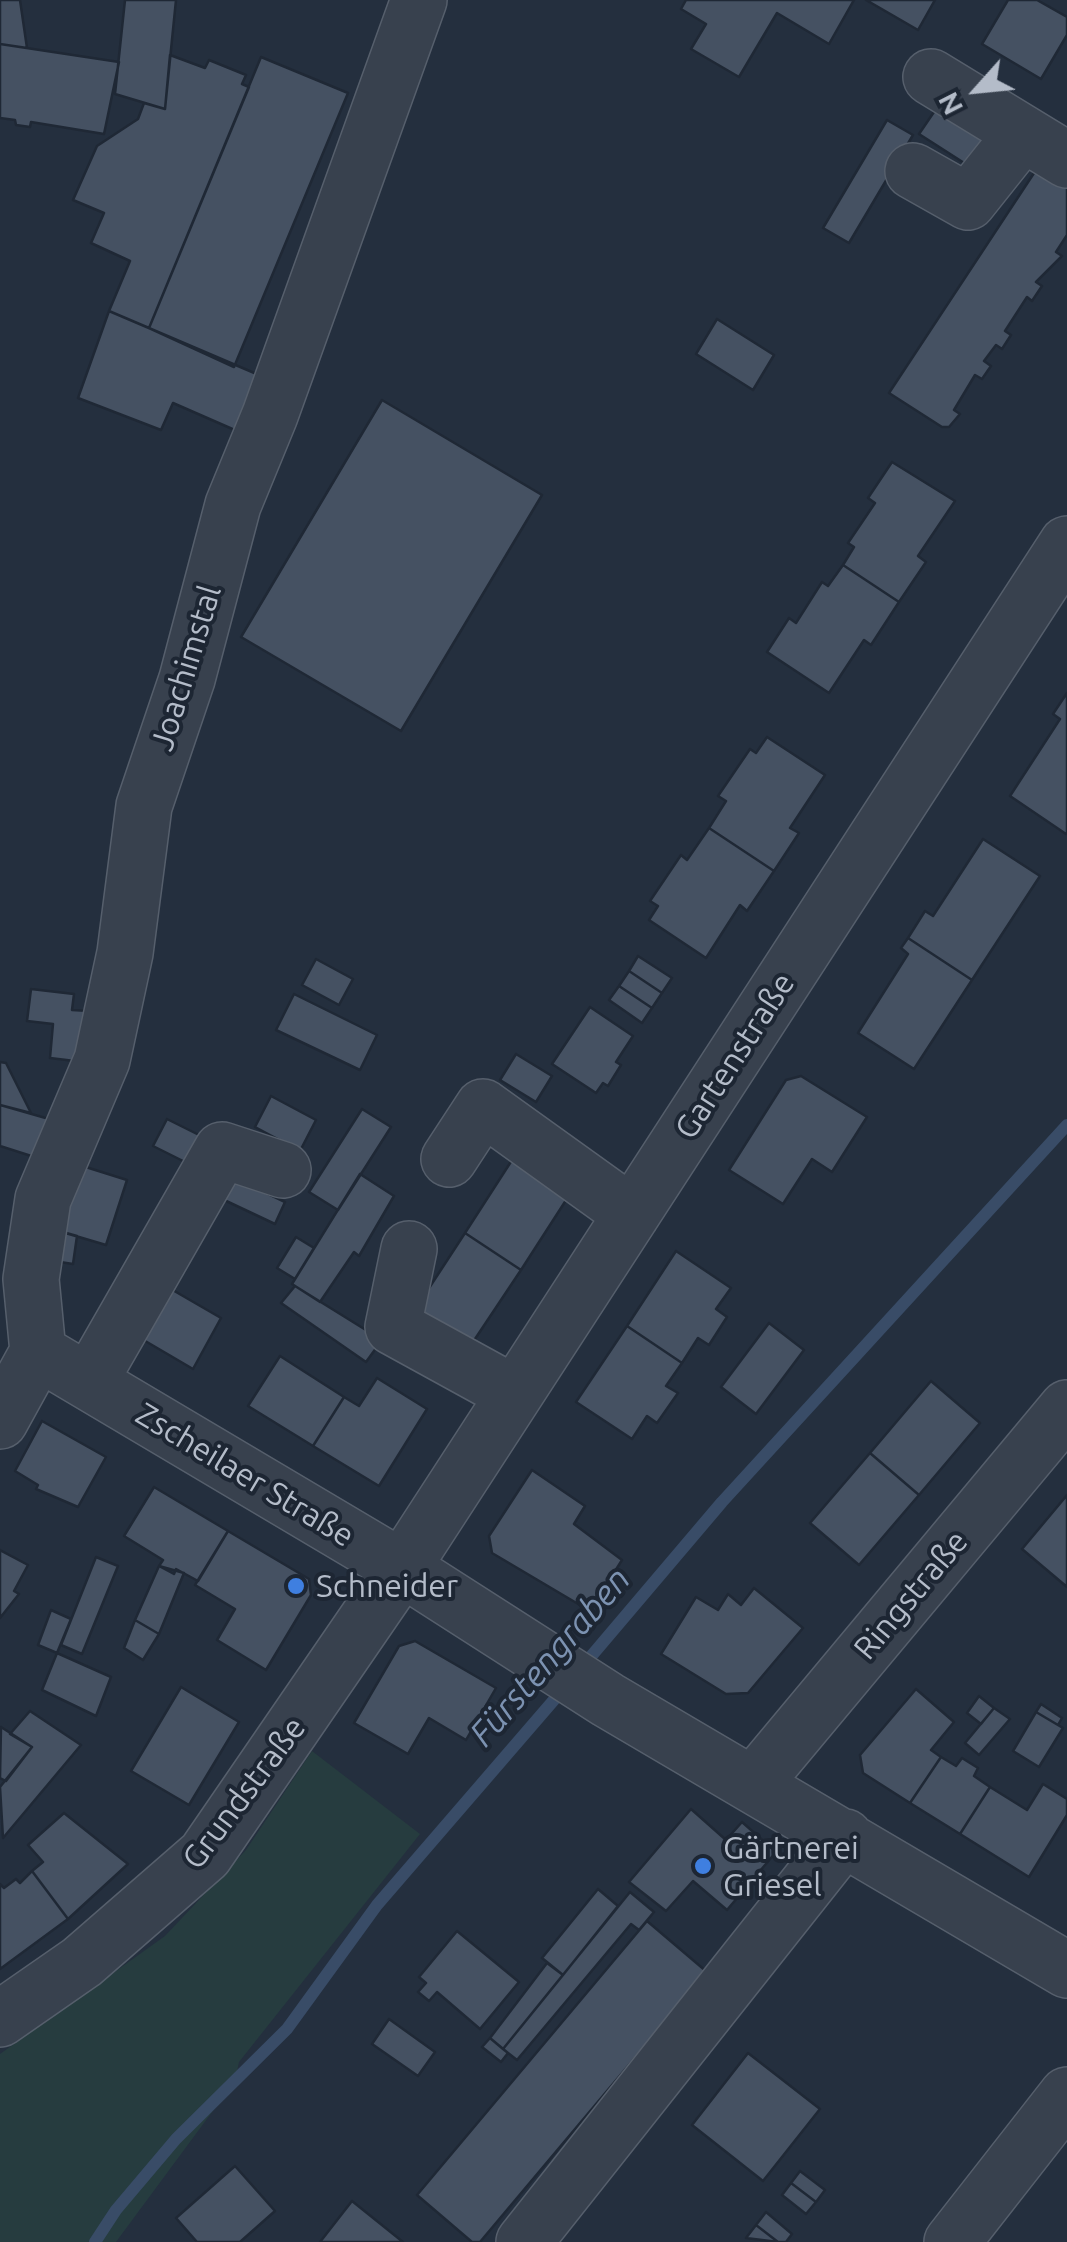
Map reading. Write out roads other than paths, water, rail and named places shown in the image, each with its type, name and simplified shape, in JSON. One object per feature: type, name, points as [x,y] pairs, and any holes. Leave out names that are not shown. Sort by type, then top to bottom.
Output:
[{"type":"street","name":"Joachimstal","points":[[38,1352],[31,1279],[43,1199],[102,1060],[125,954],[144,806],[187,679],[233,505],[270,415],[418,0]]},
{"type":"street","points":[[913,171],[968,202],[1045,146],[932,77]]},
{"type":"street","name":"Gartenstraße","points":[[402,1568],[1067,544]]},
{"type":"street","points":[[449,1159],[484,1108],[632,1214]]},
{"type":"street","points":[[89,1382],[222,1150],[283,1170]]},
{"type":"street","points":[[409,1249],[393,1326],[515,1394]]},
{"type":"street","name":"Zscheilaer Straße","points":[[38,1352],[402,1568],[608,1700],[755,1782],[1067,1970]]},
{"type":"street","points":[[0,1421],[38,1352]]},
{"type":"street","name":"Ringstraße","points":[[755,1782],[1067,1408]]},
{"type":"street","name":"Grundstraße","points":[[0,2019],[82,1962],[205,1855],[402,1568]]},
{"type":"street","points":[[528,2241],[844,1837]]},
{"type":"street","points":[[952,2242],[1067,2095]]},
{"type":"waterway","name":"Fürstengraben","points":[[582,1667],[722,1502],[1067,1125]]},
{"type":"waterway","name":"Fürstengraben","points":[[95,2242],[116,2210],[176,2139],[287,2029],[377,1905],[566,1686]]},
{"type":"place","name":"Schneider","points":[[296,1586]]},
{"type":"place","name":"Gärtnerei Griesel","points":[[703,1866]]}]
